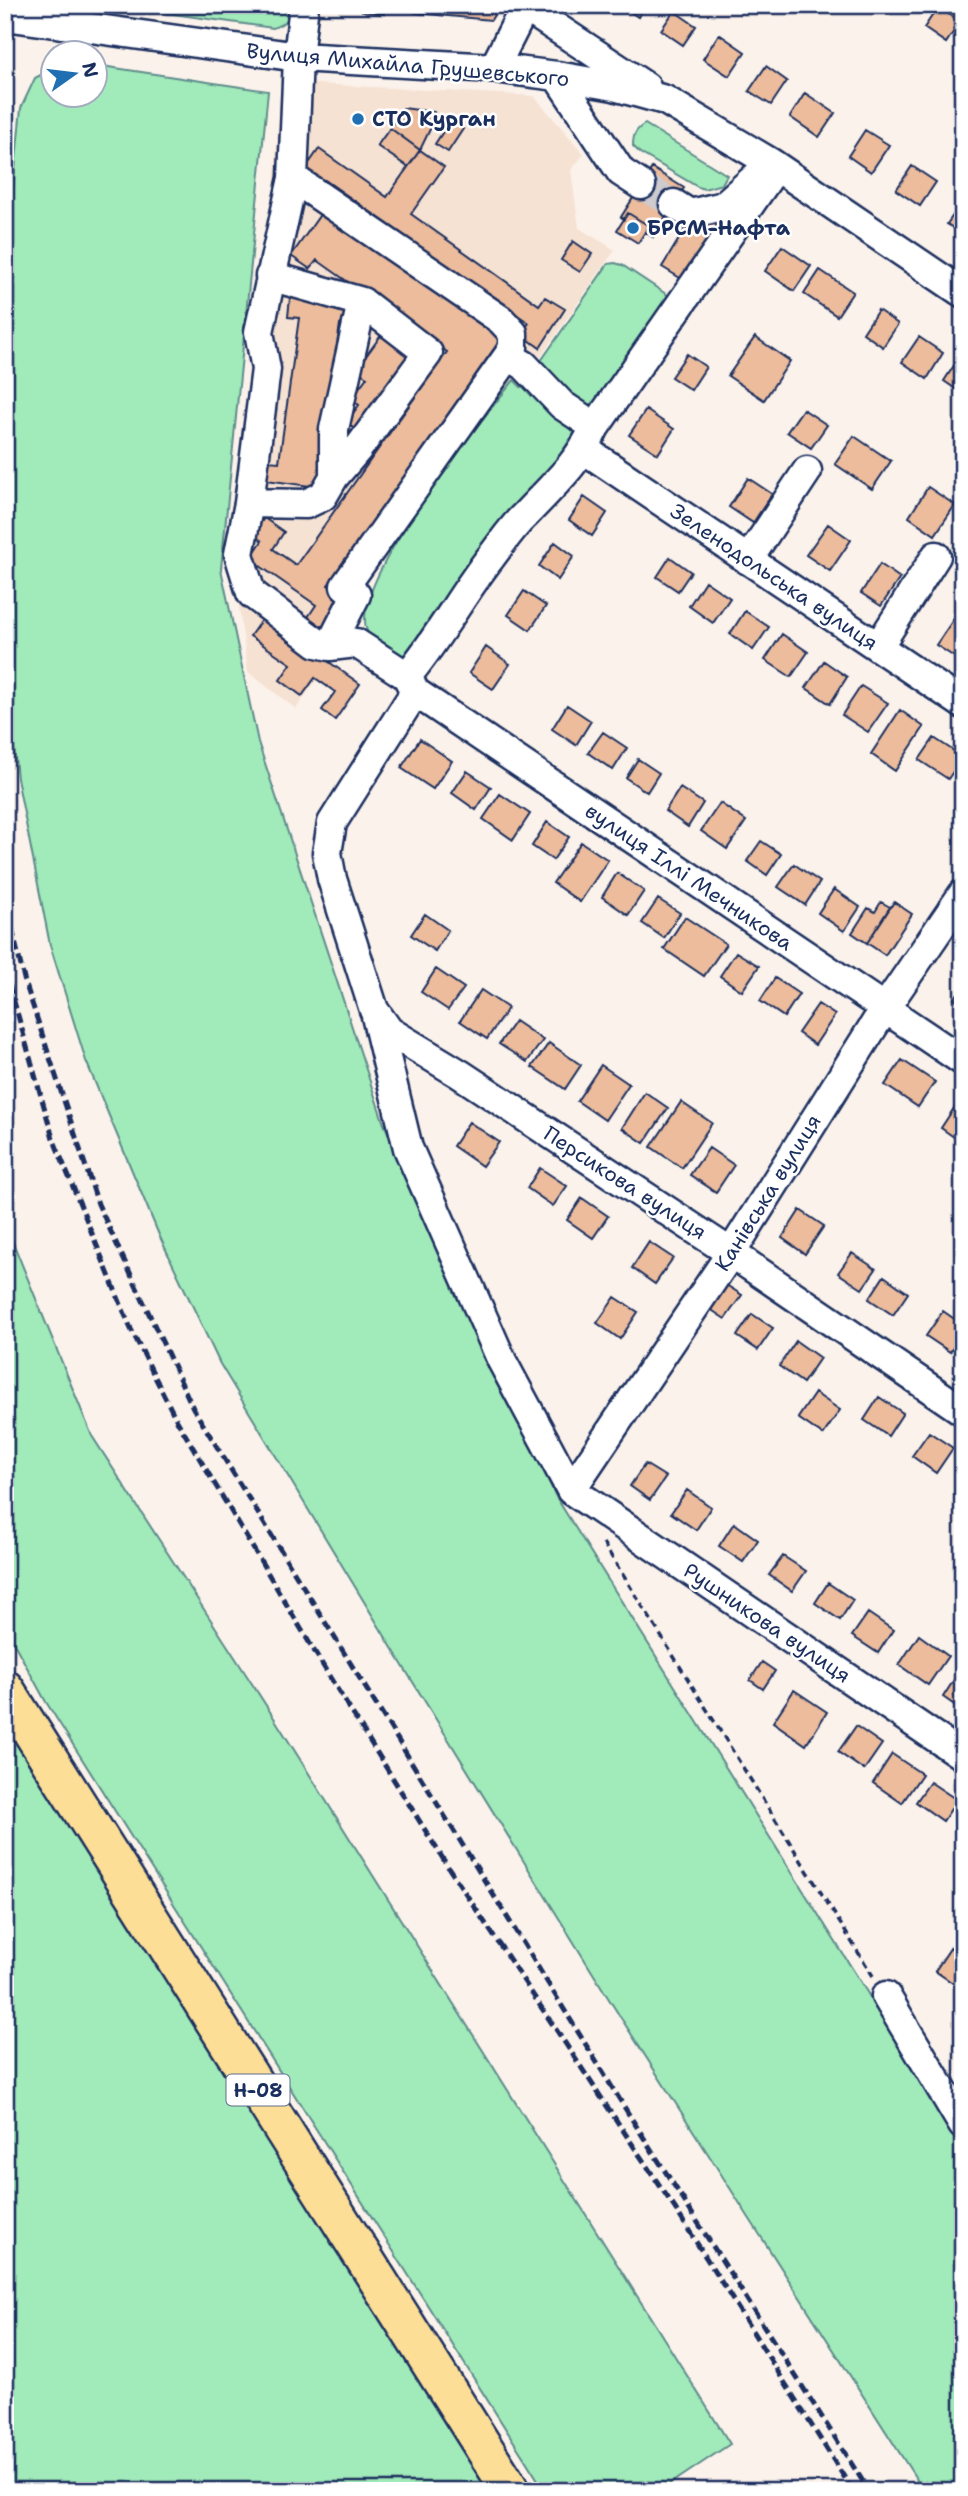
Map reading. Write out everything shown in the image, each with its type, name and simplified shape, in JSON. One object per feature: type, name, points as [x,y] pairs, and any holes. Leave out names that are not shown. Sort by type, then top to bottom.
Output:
[{"type":"main road","name":"Н-08","points":[[5,1689],[511,2491]]},
{"type":"street","points":[[293,178],[501,320],[513,333],[513,348],[508,356],[345,586],[356,595],[330,646],[317,643],[251,593],[239,554],[249,503],[266,369],[259,332],[293,178],[298,57],[304,5]]},
{"type":"street","points":[[494,68],[523,6],[665,100]]},
{"type":"street","name":"Вулиця Михайла Грушевського","points":[[5,16],[298,57],[494,68],[557,76],[614,86],[665,100],[773,165],[963,293]]},
{"type":"street","points":[[557,76],[621,172],[641,185]]},
{"type":"street","points":[[674,204],[690,214],[723,206],[773,165]]},
{"type":"street","points":[[571,1490],[502,1361],[408,1148],[382,1020],[332,879],[327,853],[332,823],[430,648],[489,559],[522,517],[559,481],[590,439],[773,165]]},
{"type":"street","points":[[249,503],[306,504],[323,496],[334,477],[358,450],[428,353],[362,302],[270,276]]},
{"type":"street","points":[[334,477],[334,429],[362,302]]},
{"type":"street","name":"Зеленодольська вулиця","points":[[508,356],[524,365],[590,439],[748,559],[963,704]]},
{"type":"street","points":[[748,559],[807,471]]},
{"type":"street","points":[[878,648],[936,556]]},
{"type":"street","name":"вулиця Іллі Мечникова","points":[[330,646],[356,643],[411,684],[963,1061]]},
{"type":"street","name":"Канівська вулиця","points":[[571,1490],[732,1253],[885,1009],[963,894]]},
{"type":"street","name":"Персикова вулиця","points":[[382,1020],[471,1082],[732,1253],[963,1411]]},
{"type":"street","name":"Рушникова вулиця","points":[[571,1490],[963,1756]]},
{"type":"street","points":[[886,1996],[963,2125]]},
{"type":"path","points":[[600,1538],[886,1996]]},
{"type":"shaded area","points":[[281,82],[534,96],[584,154],[571,170],[579,228],[615,250],[532,369],[364,571],[364,612],[296,709],[248,672],[233,566],[258,297],[271,235]]},
{"type":"green space","points":[[109,5],[294,5],[287,20],[273,28]]},
{"type":"green space","points":[[108,67],[268,91],[221,569],[258,742],[384,1124],[556,1497],[963,2145],[963,2491],[924,2491],[612,2004],[403,1666],[220,1364],[159,1235],[86,1061],[50,945],[17,778],[5,661],[5,271],[21,108],[38,76],[38,108],[108,108]]},
{"type":"green space","points":[[645,124],[727,175],[722,184],[704,189],[698,187],[640,153],[633,146],[633,139]]},
{"type":"green space","points":[[615,263],[672,298],[593,414],[539,368],[541,361],[608,264]]},
{"type":"green space","points":[[530,378],[584,429],[410,661],[380,645],[367,631],[366,609],[377,578],[396,542],[448,464],[514,380],[521,387]]},
{"type":"green space","points":[[5,1223],[92,1436],[269,1710],[730,2444],[660,2491],[545,2491],[46,1702],[5,1627]]},
{"type":"green space","points":[[5,1717],[497,2491],[5,2491]]},
{"type":"building","points":[[362,5],[384,5],[384,14],[362,11]]},
{"type":"building","points":[[396,5],[500,5],[491,20],[416,13]]},
{"type":"building","points":[[620,5],[646,5],[638,17]]},
{"type":"building","points":[[938,7],[960,22],[946,43],[924,28]]},
{"type":"building","points":[[674,11],[696,26],[683,45],[661,30]]},
{"type":"building","points":[[719,34],[745,52],[729,76],[703,59]]},
{"type":"building","points":[[766,66],[787,81],[771,105],[749,91]]},
{"type":"building","points":[[805,93],[835,113],[819,137],[790,117]]},
{"type":"building","points":[[403,108],[434,112],[433,123],[420,150],[390,128]]},
{"type":"building","points":[[450,121],[463,129],[448,152],[435,144]]},
{"type":"building","points":[[390,128],[420,150],[408,167],[377,146]]},
{"type":"building","points":[[865,130],[889,145],[871,172],[848,156]]},
{"type":"building","points":[[319,149],[387,197],[420,150],[444,167],[411,214],[539,305],[545,297],[565,309],[540,348],[521,334],[529,323],[325,180],[321,185],[303,172]]},
{"type":"building","points":[[912,166],[936,182],[920,206],[896,190]]},
{"type":"building","points":[[652,168],[684,188],[653,237],[645,232],[649,226],[628,213],[624,219],[621,217]]},
{"type":"building","points":[[963,201],[963,234],[947,224]]},
{"type":"building","points":[[324,209],[503,336],[328,585],[346,597],[324,628],[308,617],[316,605],[250,559],[262,541],[253,534],[264,518],[284,532],[273,549],[296,565],[447,352],[317,260],[310,269],[291,256]]},
{"type":"building","name":"БРСМ-Нафта","points":[[628,213],[649,226],[638,243],[617,230]]},
{"type":"building","points":[[724,218],[685,281],[662,267],[687,226]]},
{"type":"building","points":[[573,241],[592,254],[580,272],[561,260]]},
{"type":"building","points":[[782,246],[811,266],[794,291],[765,271]]},
{"type":"building","points":[[820,270],[853,292],[837,316],[804,294]]},
{"type":"building","points":[[290,297],[352,305],[349,325],[340,324],[317,487],[266,480],[268,461],[279,462],[299,318],[288,317]]},
{"type":"building","points":[[878,310],[898,324],[883,347],[863,333]]},
{"type":"building","points":[[382,334],[413,356],[359,432],[346,423],[359,405],[351,399],[367,377],[356,370]]},
{"type":"building","points":[[755,337],[790,361],[764,400],[728,376]]},
{"type":"building","points":[[919,337],[943,353],[927,379],[902,362]]},
{"type":"building","points":[[687,354],[706,367],[691,390],[671,377]]},
{"type":"building","points":[[957,361],[963,365],[963,394],[944,381]]},
{"type":"building","points":[[803,409],[827,425],[811,448],[787,432]]},
{"type":"building","points":[[646,410],[674,429],[658,454],[629,435]]},
{"type":"building","points":[[854,436],[891,461],[872,489],[835,464]]},
{"type":"building","points":[[748,478],[772,494],[753,523],[729,507]]},
{"type":"building","points":[[928,487],[955,505],[935,535],[909,517]]},
{"type":"building","points":[[584,497],[607,513],[592,536],[569,520]]},
{"type":"building","points":[[828,524],[851,540],[830,571],[806,555]]},
{"type":"building","points":[[555,542],[574,556],[558,580],[539,566]]},
{"type":"building","points":[[670,557],[691,572],[678,591],[657,577]]},
{"type":"building","points":[[880,564],[900,578],[881,606],[861,593]]},
{"type":"building","points":[[705,581],[730,598],[713,623],[689,606]]},
{"type":"building","points":[[524,591],[546,606],[530,630],[508,615]]},
{"type":"building","points":[[745,611],[769,627],[753,650],[730,634]]},
{"type":"building","points":[[959,611],[963,613],[963,655],[959,660],[936,645]]},
{"type":"building","points":[[264,616],[360,684],[335,720],[322,710],[335,692],[315,678],[302,696],[280,680],[291,664],[250,636]]},
{"type":"building","points":[[782,634],[808,652],[791,677],[765,660]]},
{"type":"building","points":[[486,647],[510,664],[493,689],[469,673]]},
{"type":"building","points":[[824,661],[847,677],[830,704],[806,688]]},
{"type":"building","points":[[861,686],[888,703],[868,732],[842,715]]},
{"type":"building","points":[[567,705],[591,721],[576,745],[552,729]]},
{"type":"building","points":[[900,710],[924,727],[895,771],[871,754]]},
{"type":"building","points":[[603,732],[627,748],[613,770],[588,753]]},
{"type":"building","points":[[934,738],[963,757],[948,779],[919,760]]},
{"type":"building","points":[[420,739],[452,761],[433,789],[401,768]]},
{"type":"building","points":[[638,759],[659,773],[647,792],[626,778]]},
{"type":"building","points":[[467,771],[491,787],[476,810],[452,793]]},
{"type":"building","points":[[680,788],[703,803],[688,827],[665,811]]},
{"type":"building","points":[[500,794],[530,814],[513,840],[483,819]]},
{"type":"building","points":[[720,803],[746,821],[727,849],[701,831]]},
{"type":"building","points":[[547,822],[569,837],[553,860],[532,846]]},
{"type":"building","points":[[761,841],[781,854],[767,875],[747,861]]},
{"type":"building","points":[[581,842],[608,860],[580,902],[553,883]]},
{"type":"building","points":[[794,864],[820,882],[805,905],[778,887]]},
{"type":"building","points":[[617,873],[644,891],[628,915],[602,897]]},
{"type":"building","points":[[834,889],[860,907],[844,931],[818,913]]},
{"type":"building","points":[[658,899],[680,913],[664,938],[642,923]]},
{"type":"building","points":[[881,902],[890,907],[867,943],[852,933],[868,908],[875,912]]},
{"type":"building","points":[[894,902],[912,914],[885,955],[867,943]]},
{"type":"building","points":[[425,914],[448,930],[435,951],[411,935]]},
{"type":"building","points":[[685,917],[726,944],[704,976],[664,949]]},
{"type":"building","points":[[736,952],[759,966],[742,991],[720,976]]},
{"type":"building","points":[[436,969],[464,988],[448,1010],[421,992]]},
{"type":"building","points":[[775,978],[799,994],[784,1017],[760,1001]]},
{"type":"building","points":[[963,986],[963,1005],[954,999]]},
{"type":"building","points":[[481,990],[508,1008],[487,1039],[460,1021]]},
{"type":"building","points":[[818,1004],[835,1015],[815,1045],[798,1033]]},
{"type":"building","points":[[515,1021],[543,1040],[527,1062],[499,1044]]},
{"type":"building","points":[[549,1043],[581,1065],[565,1089],[532,1067]]},
{"type":"building","points":[[902,1060],[935,1082],[918,1107],[885,1085]]},
{"type":"building","points":[[601,1065],[629,1084],[605,1120],[577,1101]]},
{"type":"building","points":[[645,1092],[668,1108],[644,1143],[622,1128]]},
{"type":"building","points":[[681,1102],[712,1123],[682,1168],[651,1147]]},
{"type":"building","points":[[958,1102],[963,1105],[961,1142],[941,1128]]},
{"type":"building","points":[[469,1122],[499,1142],[482,1166],[453,1146]]},
{"type":"building","points":[[709,1148],[734,1165],[716,1192],[690,1175]]},
{"type":"building","points":[[540,1168],[567,1186],[553,1206],[527,1188]]},
{"type":"building","points":[[582,1198],[608,1216],[593,1238],[567,1220]]},
{"type":"building","points":[[800,1210],[824,1226],[805,1254],[782,1238]]},
{"type":"building","points":[[649,1242],[673,1258],[655,1284],[632,1268]]},
{"type":"building","points":[[852,1253],[876,1269],[862,1289],[838,1273]]},
{"type":"building","points":[[884,1276],[908,1293],[893,1315],[869,1299]]},
{"type":"building","points":[[723,1283],[742,1295],[725,1319],[707,1307]]},
{"type":"building","points":[[615,1297],[638,1312],[620,1339],[597,1323]]},
{"type":"building","points":[[943,1311],[963,1325],[963,1333],[950,1352],[926,1336]]},
{"type":"building","points":[[752,1314],[773,1328],[758,1350],[737,1336]]},
{"type":"building","points":[[796,1341],[820,1358],[803,1383],[779,1366]]},
{"type":"building","points":[[815,1393],[840,1410],[823,1435],[798,1418]]},
{"type":"building","points":[[879,1397],[903,1413],[888,1436],[864,1420]]},
{"type":"building","points":[[929,1432],[953,1448],[936,1473],[912,1456]]},
{"type":"building","points":[[645,1464],[666,1477],[650,1500],[630,1486]]},
{"type":"building","points":[[687,1490],[711,1507],[696,1530],[671,1513]]},
{"type":"building","points":[[734,1523],[758,1540],[743,1562],[719,1546]]},
{"type":"building","points":[[783,1556],[806,1571],[792,1591],[769,1575]]},
{"type":"building","points":[[828,1583],[853,1600],[840,1620],[815,1603]]},
{"type":"building","points":[[868,1613],[893,1630],[878,1653],[852,1636]]},
{"type":"building","points":[[919,1635],[948,1656],[928,1685],[899,1665]]},
{"type":"building","points":[[762,1662],[775,1671],[763,1689],[750,1680]]},
{"type":"building","points":[[959,1672],[963,1674],[963,1711],[943,1697]]},
{"type":"building","points":[[794,1690],[827,1712],[806,1745],[773,1722]]},
{"type":"building","points":[[856,1726],[882,1744],[864,1770],[838,1752]]},
{"type":"building","points":[[892,1754],[922,1774],[902,1803],[873,1783]]},
{"type":"building","points":[[930,1782],[957,1800],[943,1821],[916,1802]]},
{"type":"building","points":[[951,1947],[963,1955],[963,1990],[935,1971]]},
{"type":"tunnel","points":[[641,185],[674,204]]},
{"type":"railway","points":[[5,899],[24,979],[98,1204],[193,1408],[628,2113],[869,2491]]},
{"type":"railway","points":[[5,970],[53,1138],[131,1329],[176,1419],[331,1679],[450,1870],[676,2210],[853,2491]]},
{"type":"place","name":"СТО Курган","points":[[358,119]]},
{"type":"place","name":"БРСМ-Нафта","points":[[633,228]]}]
